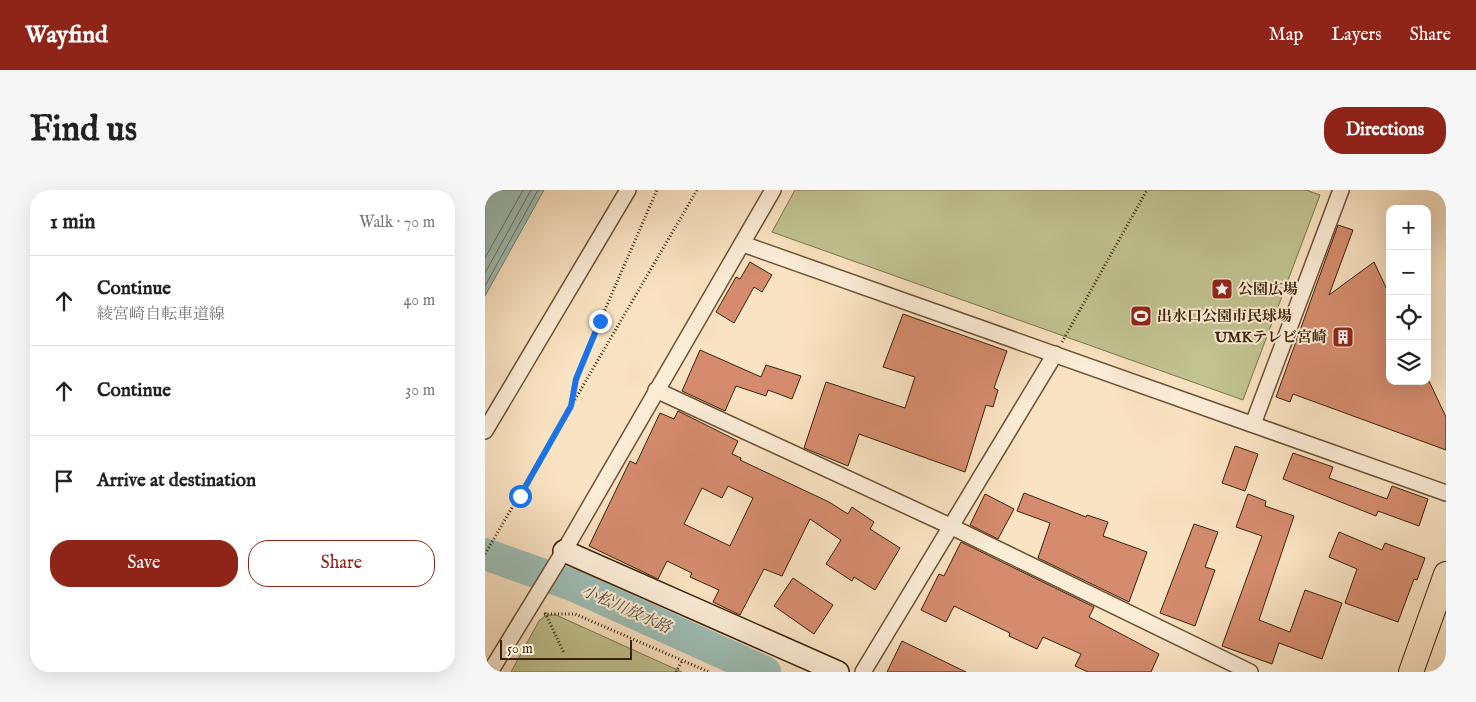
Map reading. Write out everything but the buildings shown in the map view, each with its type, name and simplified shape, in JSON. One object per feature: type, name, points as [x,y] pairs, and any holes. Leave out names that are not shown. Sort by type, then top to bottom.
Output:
[{"type":"main road","points":[[1411,672],[1446,574]]},
{"type":"street","points":[[485,431],[628,190]]},
{"type":"street","points":[[490,672],[561,556],[773,190]]},
{"type":"street","points":[[1253,424],[1341,190]]},
{"type":"street","points":[[743,244],[1446,494]]},
{"type":"street","points":[[863,672],[1055,354]]},
{"type":"street","points":[[656,390],[950,526],[1250,672]]},
{"type":"street","points":[[561,556],[838,672]]},
{"type":"path","points":[[571,406],[580,371],[657,190]]},
{"type":"path","points":[[485,554],[697,190]]},
{"type":"path","points":[[1055,354],[1147,190]]},
{"type":"path","points":[[545,613],[564,653]]},
{"type":"path","points":[[557,613],[575,614],[709,672]]},
{"type":"path","points":[[676,672],[682,661]]},
{"type":"green space","name":"出水口公園市民球場","points":[[795,190],[1306,190],[1320,195],[1243,400],[772,232]]},
{"type":"green space","points":[[546,615],[556,615],[682,672],[511,672],[539,621]]},
{"type":"water","points":[[485,190],[544,190],[485,296]]},
{"type":"waterway","name":"小松川放水路","points":[[485,554],[572,585],[765,672]]},
{"type":"place","name":"公園広場","points":[[1222,289]]},
{"type":"place","name":"出水口公園市民球場","points":[[1141,316]]},
{"type":"place","name":"UMKテレビ宮崎","points":[[1343,337]]},
{"type":"route","points":[[520,496],[571,406],[576,379],[600,321]]}]
